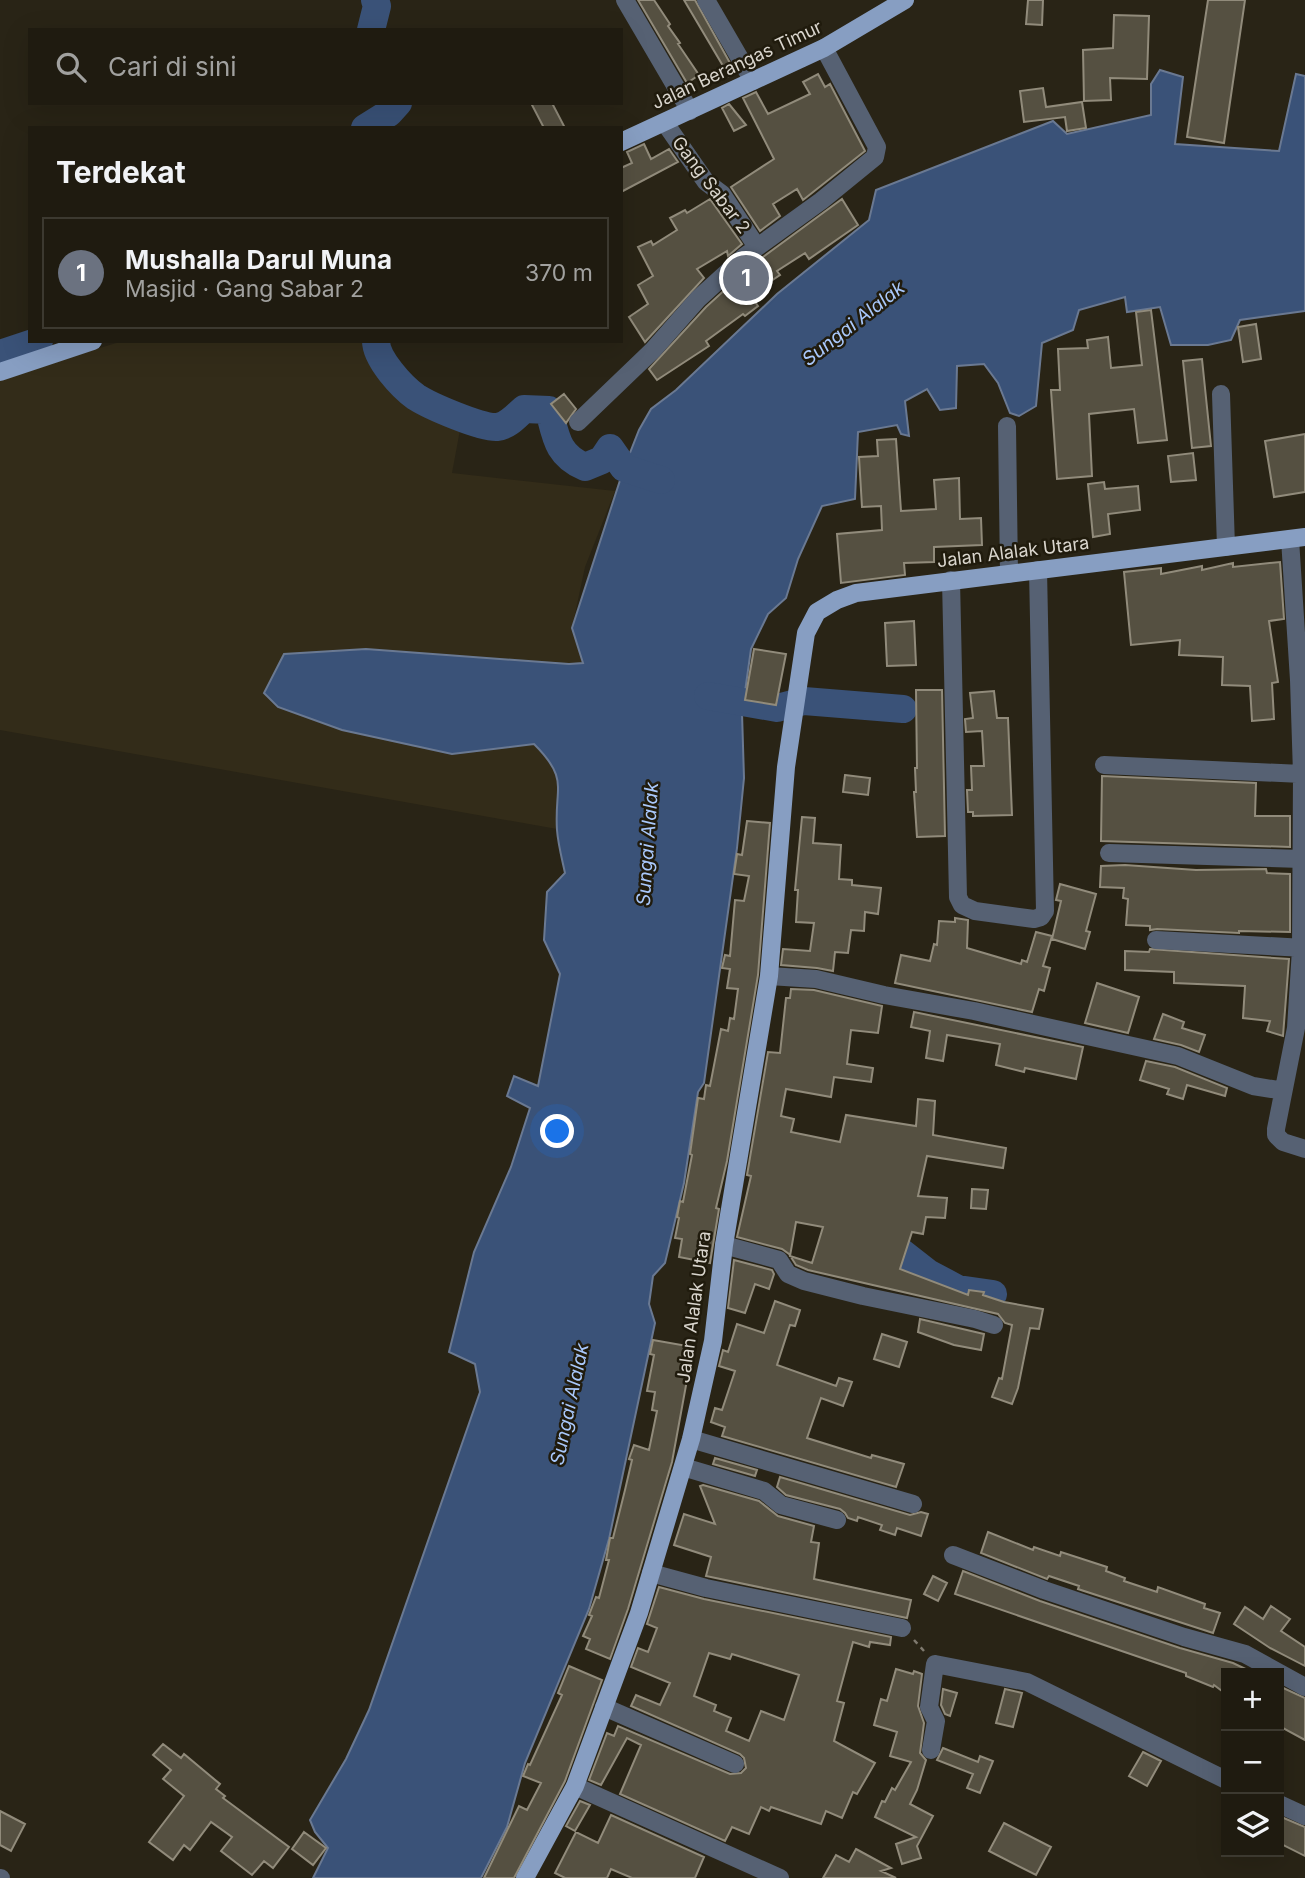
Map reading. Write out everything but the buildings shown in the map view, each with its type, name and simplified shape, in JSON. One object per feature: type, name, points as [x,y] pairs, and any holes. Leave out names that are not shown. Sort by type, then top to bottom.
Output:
[{"type":"main road","name":"Jalan Berangas Timur","points":[[623,141],[824,48],[900,1]]},
{"type":"main road","points":[[0,372],[87,343]]},
{"type":"main road","name":"Jalan Alalak Utara","points":[[525,1878],[575,1786],[651,1573],[691,1439],[713,1341],[724,1245],[769,976],[786,767],[794,704],[811,618],[826,605],[856,593],[1298,538]]},
{"type":"street","points":[[625,0],[690,111]]},
{"type":"street","points":[[706,0],[753,81]]},
{"type":"street","points":[[578,422],[653,350],[698,299],[757,247],[857,173],[874,157],[877,147],[824,48]]},
{"type":"street","name":"Gang Sabar 2","points":[[665,123],[706,182],[722,194],[757,247]]},
{"type":"street","points":[[1221,394],[1226,547]]},
{"type":"street","points":[[1007,426],[1009,574]]},
{"type":"street","points":[[1298,538],[1303,948],[1296,1028],[1276,1135],[1283,1142],[1305,1149]]},
{"type":"street","points":[[951,580],[958,897],[962,905],[975,911],[1034,919],[1041,917],[1045,911],[1038,570]]},
{"type":"street","points":[[1104,765],[1302,774]]},
{"type":"street","points":[[1109,853],[1301,859]]},
{"type":"street","points":[[1156,940],[1303,948]]},
{"type":"street","points":[[769,976],[816,979],[1001,1017],[1178,1056],[1253,1086],[1278,1090],[1283,1088]]},
{"type":"street","points":[[724,1245],[779,1260],[788,1274],[804,1281],[994,1325]]},
{"type":"street","points":[[691,1439],[913,1504]]},
{"type":"street","points":[[683,1467],[764,1491],[781,1505],[836,1520]]},
{"type":"street","points":[[953,1555],[1057,1594],[1184,1637],[1245,1654],[1305,1687]]},
{"type":"street","points":[[651,1573],[706,1588],[902,1628]]},
{"type":"street","points":[[931,1750],[936,1721],[929,1707],[935,1664],[1027,1682],[1221,1778]]},
{"type":"street","points":[[604,1707],[735,1765]]},
{"type":"street","points":[[575,1786],[780,1878]]},
{"type":"street","points":[[1284,1806],[1305,1816]]},
{"type":"path","points":[[902,1628],[935,1664]]},
{"type":"shaded area","points":[[116,343],[368,343],[374,367],[408,404],[460,430],[452,473],[615,491],[585,567],[572,628],[584,664],[569,665],[557,829],[0,730],[0,378]]},
{"type":"water","name":"Sungai Alalak","points":[[1160,70],[1183,77],[1175,144],[1279,151],[1296,74],[1305,76],[1305,311],[1240,320],[1231,340],[1208,345],[1171,345],[1160,307],[1127,312],[1125,297],[1079,310],[1073,330],[1042,343],[1036,406],[1019,416],[1010,413],[998,383],[984,364],[957,366],[956,408],[940,410],[927,389],[905,401],[909,436],[901,434],[897,425],[858,432],[855,499],[822,506],[798,559],[786,598],[768,614],[751,649],[742,713],[744,778],[737,848],[704,1083],[698,1092],[684,1183],[665,1263],[653,1276],[649,1304],[655,1323],[609,1539],[589,1609],[525,1763],[507,1827],[481,1878],[313,1878],[328,1848],[315,1832],[310,1820],[346,1759],[369,1710],[480,1392],[475,1364],[449,1352],[474,1252],[511,1167],[530,1108],[507,1096],[514,1076],[538,1086],[560,974],[544,940],[547,892],[565,873],[557,830],[558,784],[552,767],[534,744],[452,754],[342,730],[278,707],[264,693],[284,654],[366,649],[583,663],[572,628],[624,468],[639,430],[651,409],[676,390],[777,294],[869,220],[876,190],[1053,121],[1067,134],[1151,115],[1151,84]]},
{"type":"waterway","points":[[372,28],[377,6],[375,0]]},
{"type":"waterway","points":[[368,126],[396,105]]},
{"type":"waterway","points":[[0,354],[33,343]]},
{"type":"waterway","points":[[376,343],[380,356],[397,380],[416,397],[432,406],[468,420],[497,427],[508,423],[524,409],[549,410],[559,444],[576,462],[585,467],[602,460],[610,448],[624,468],[661,480]]},
{"type":"waterway","points":[[708,696],[777,708],[804,701],[903,709]]},
{"type":"waterway","points":[[873,1239],[875,1245],[896,1248],[928,1273],[958,1289],[993,1294]]},
{"type":"place","name":"Mushalla Darul Muna","points":[[746,278]]}]
